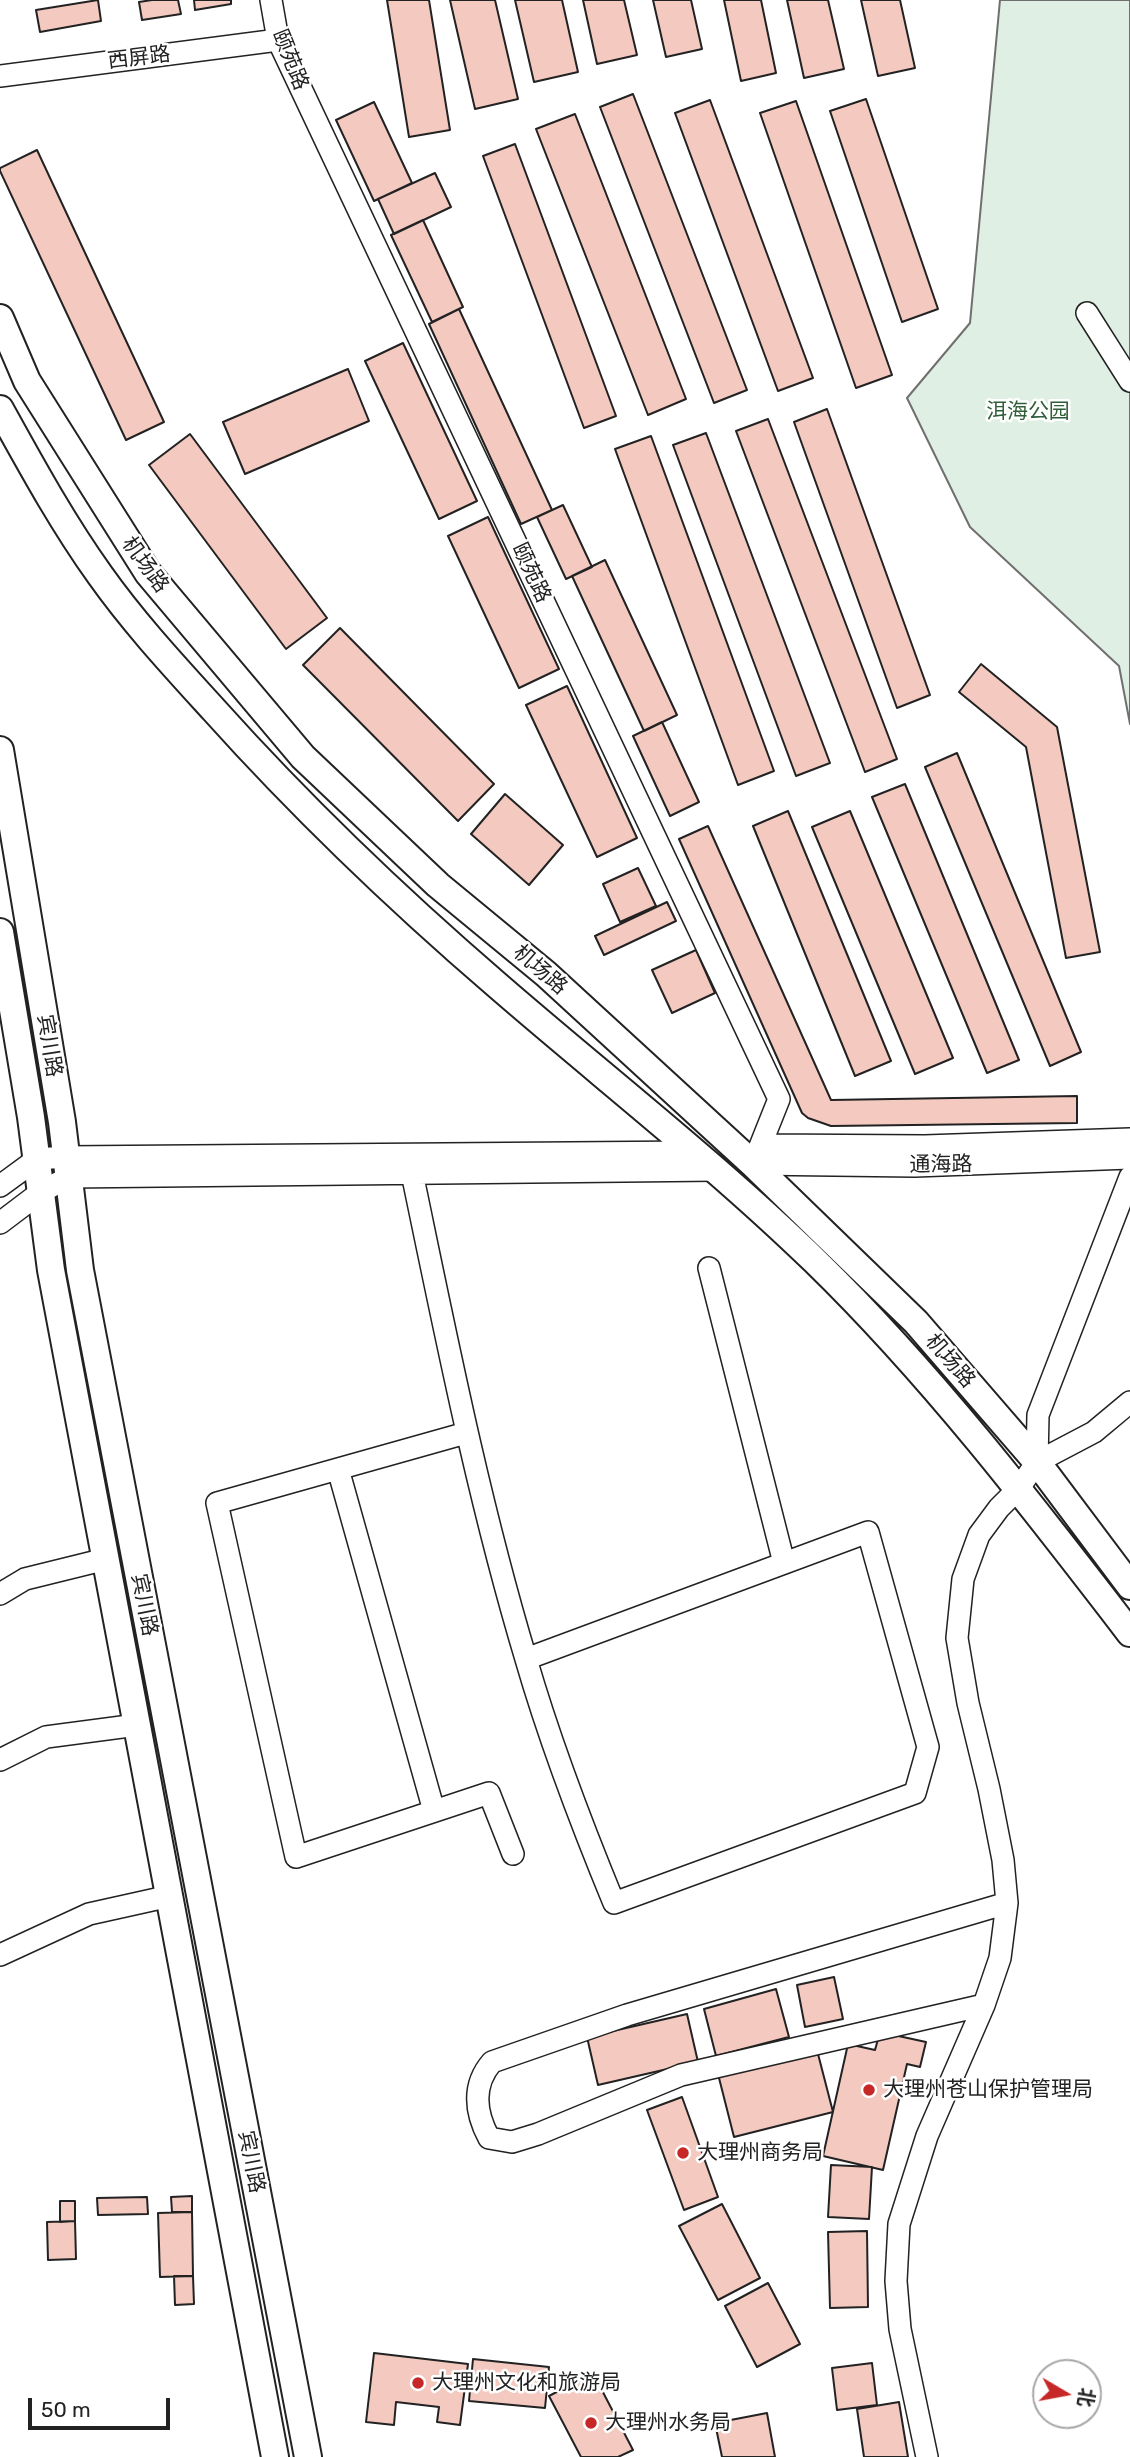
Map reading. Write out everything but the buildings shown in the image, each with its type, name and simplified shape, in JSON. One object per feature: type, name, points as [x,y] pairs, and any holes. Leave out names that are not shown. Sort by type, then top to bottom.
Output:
[{"type":"main road","name":"机场路","points":[[0,318],[27,381],[148,573],[303,757],[438,884],[757,1154],[916,1322],[1037,1462],[1130,1586]]},
{"type":"main road","name":"机场路","points":[[0,409],[42,485],[100,575],[150,639],[284,787],[398,896],[497,985],[696,1152],[816,1262],[923,1376],[1019,1488],[1130,1633]]},
{"type":"main road","name":"宾川路","points":[[0,750],[68,1167],[80,1270],[308,2457]]},
{"type":"main road","name":"宾川路","points":[[0,932],[37,1159],[51,1270],[275,2457]]},
{"type":"street","name":"颐苑路","points":[[271,0],[278,40],[779,1099],[757,1154]]},
{"type":"street","name":"西屏路","points":[[0,76],[278,40]]},
{"type":"street","points":[[1087,313],[1130,381]]},
{"type":"street","name":"通海路","points":[[757,1154],[1130,1139]]},
{"type":"street","points":[[0,1223],[41,1192],[68,1167],[696,1152]]},
{"type":"street","name":"通海路","points":[[757,1154],[915,1166],[1130,1158]]},
{"type":"street","points":[[0,1186],[37,1159],[68,1167],[412,1173],[716,1170]]},
{"type":"street","points":[[412,1173],[466,1433],[526,1660],[583,1829],[614,1903],[915,1793],[928,1747],[868,1532],[526,1660]]},
{"type":"street","points":[[1037,1462],[1038,1415],[1130,1177]]},
{"type":"street","points":[[709,1268],[784,1563]]},
{"type":"street","points":[[927,2457],[900,2329],[896,2281],[899,2224],[927,2136],[984,2005],[1000,1958],[1007,1903],[1003,1860],[968,1703],[957,1638],[962,1579],[979,1535],[1037,1462],[1094,1432],[1130,1402]]},
{"type":"street","points":[[466,1433],[217,1503],[296,1857],[489,1793],[513,1854]]},
{"type":"street","points":[[338,1469],[434,1811]]},
{"type":"street","points":[[0,1594],[25,1579],[106,1559]]},
{"type":"street","points":[[0,1760],[46,1737],[137,1725]]},
{"type":"street","points":[[0,1955],[89,1914],[170,1896]]},
{"type":"street","points":[[984,2005],[681,2075],[538,2134],[512,2142],[489,2138],[481,2123],[477,2096],[481,2074],[492,2062],[627,2015],[1007,1903]]},
{"type":"green space","name":"洱海公园","points":[[1000,0],[1130,0],[1130,724],[1119,666],[970,527],[907,398],[970,323]]},
{"type":"place","name":"大理州苍山保护管理局","points":[[869,2090]]},
{"type":"place","name":"大理州商务局","points":[[683,2153]]},
{"type":"place","name":"大理州文化和旅游局","points":[[418,2383]]},
{"type":"place","name":"大理州水务局","points":[[591,2423]]}]
